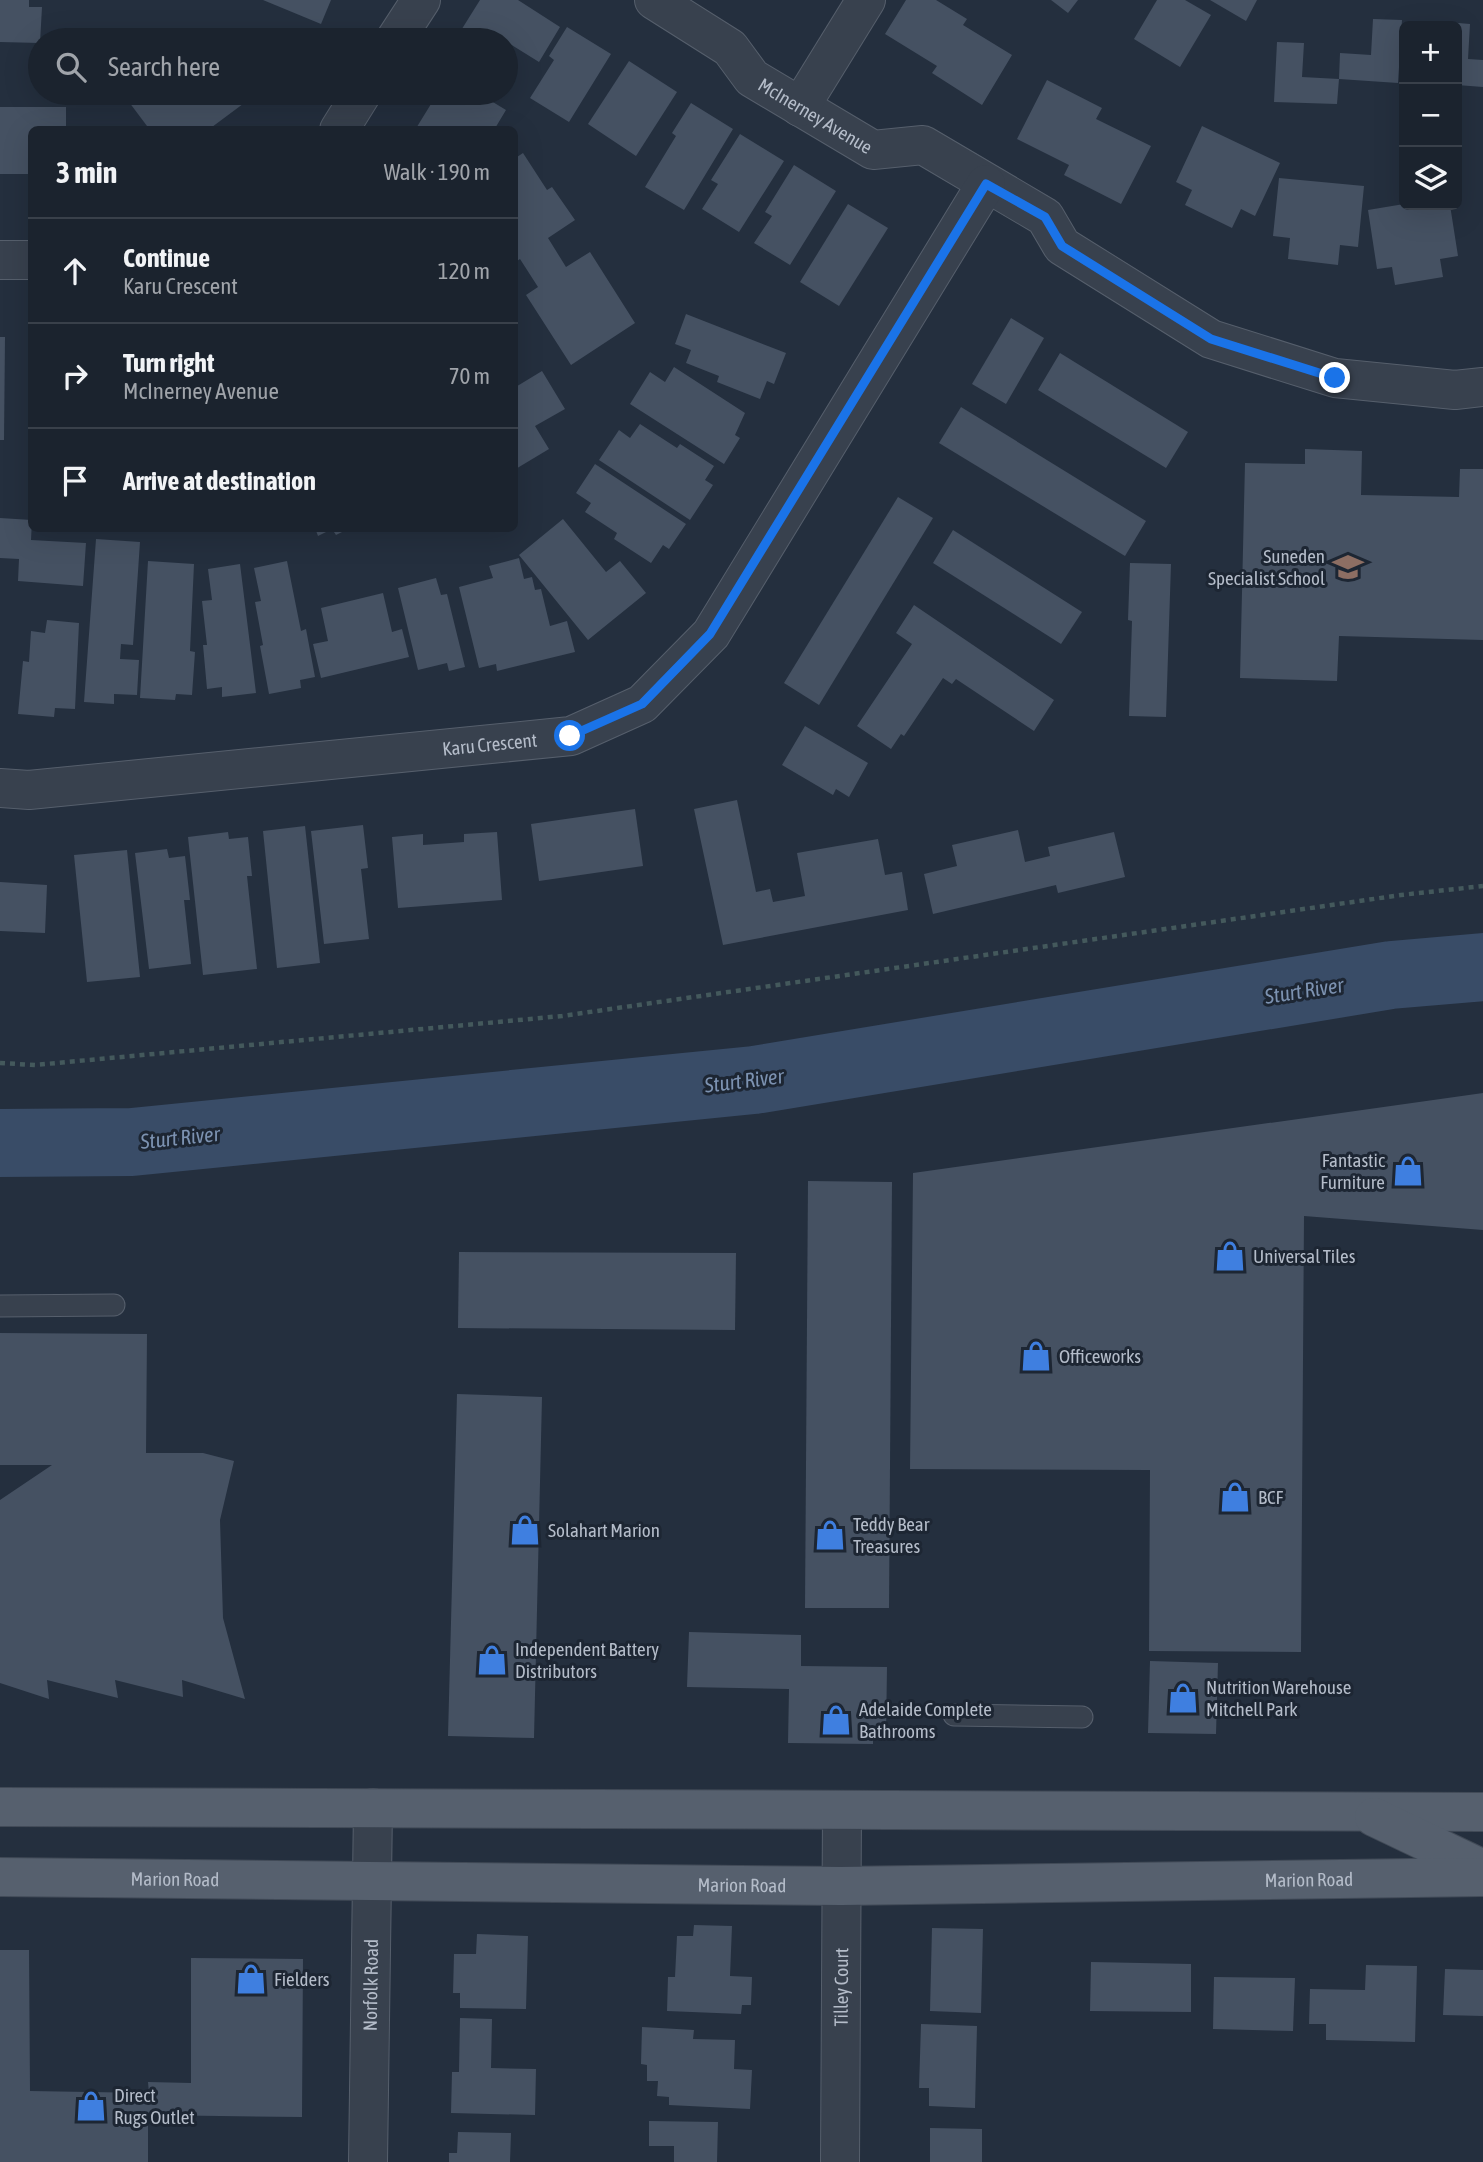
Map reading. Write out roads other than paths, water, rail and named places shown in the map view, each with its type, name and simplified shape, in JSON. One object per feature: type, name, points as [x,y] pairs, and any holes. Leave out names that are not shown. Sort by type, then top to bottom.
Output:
[{"type":"main road","points":[[0,1807],[842,1812],[1483,1812]]},
{"type":"main road","points":[[1364,1812],[1483,1869]]},
{"type":"main road","name":"Marion Road","points":[[0,1877],[841,1886],[1483,1877]]},
{"type":"street","points":[[404,28],[421,0]]},
{"type":"street","name":"McInerney Avenue","points":[[654,0],[730,48],[752,78],[873,150],[923,145],[1045,217],[1062,246],[1211,339],[1335,378],[1455,390],[1483,387]]},
{"type":"street","points":[[800,107],[866,0]]},
{"type":"street","points":[[341,126],[355,105]]},
{"type":"street","name":"Karu Crescent","points":[[0,788],[29,790],[570,736],[642,704],[710,634],[986,184]]},
{"type":"street","points":[[0,260],[28,260]]},
{"type":"street","name":"Norfolk Road","points":[[368,2162],[373,1808]]},
{"type":"street","name":"Tilley Court","points":[[840,2162],[842,1812]]},
{"type":"lane","points":[[0,1306],[114,1305]]},
{"type":"lane","points":[[954,1715],[1082,1717]]},
{"type":"waterway","name":"Sturt River","points":[[0,1143],[132,1142],[754,1080],[1391,975],[1483,967]]},
{"type":"place","name":"Suneden Specialist School","points":[[1348,567]]},
{"type":"place","name":"Fantastic Furniture","points":[[1408,1171]]},
{"type":"place","name":"Universal Tiles","points":[[1230,1256]]},
{"type":"place","name":"Officeworks","points":[[1036,1356]]},
{"type":"place","name":"BCF","points":[[1235,1497]]},
{"type":"place","name":"Solahart Marion","points":[[525,1530]]},
{"type":"place","name":"Teddy Bear Treasures","points":[[830,1535]]},
{"type":"place","name":"Independent Battery Distributors","points":[[492,1660]]},
{"type":"place","name":"Nutrition Warehouse Mitchell Park","points":[[1183,1698]]},
{"type":"place","name":"Adelaide Complete Bathrooms","points":[[836,1720]]},
{"type":"place","name":"Fielders","points":[[251,1979]]},
{"type":"place","name":"Direct Rugs Outlet","points":[[91,2106]]}]
